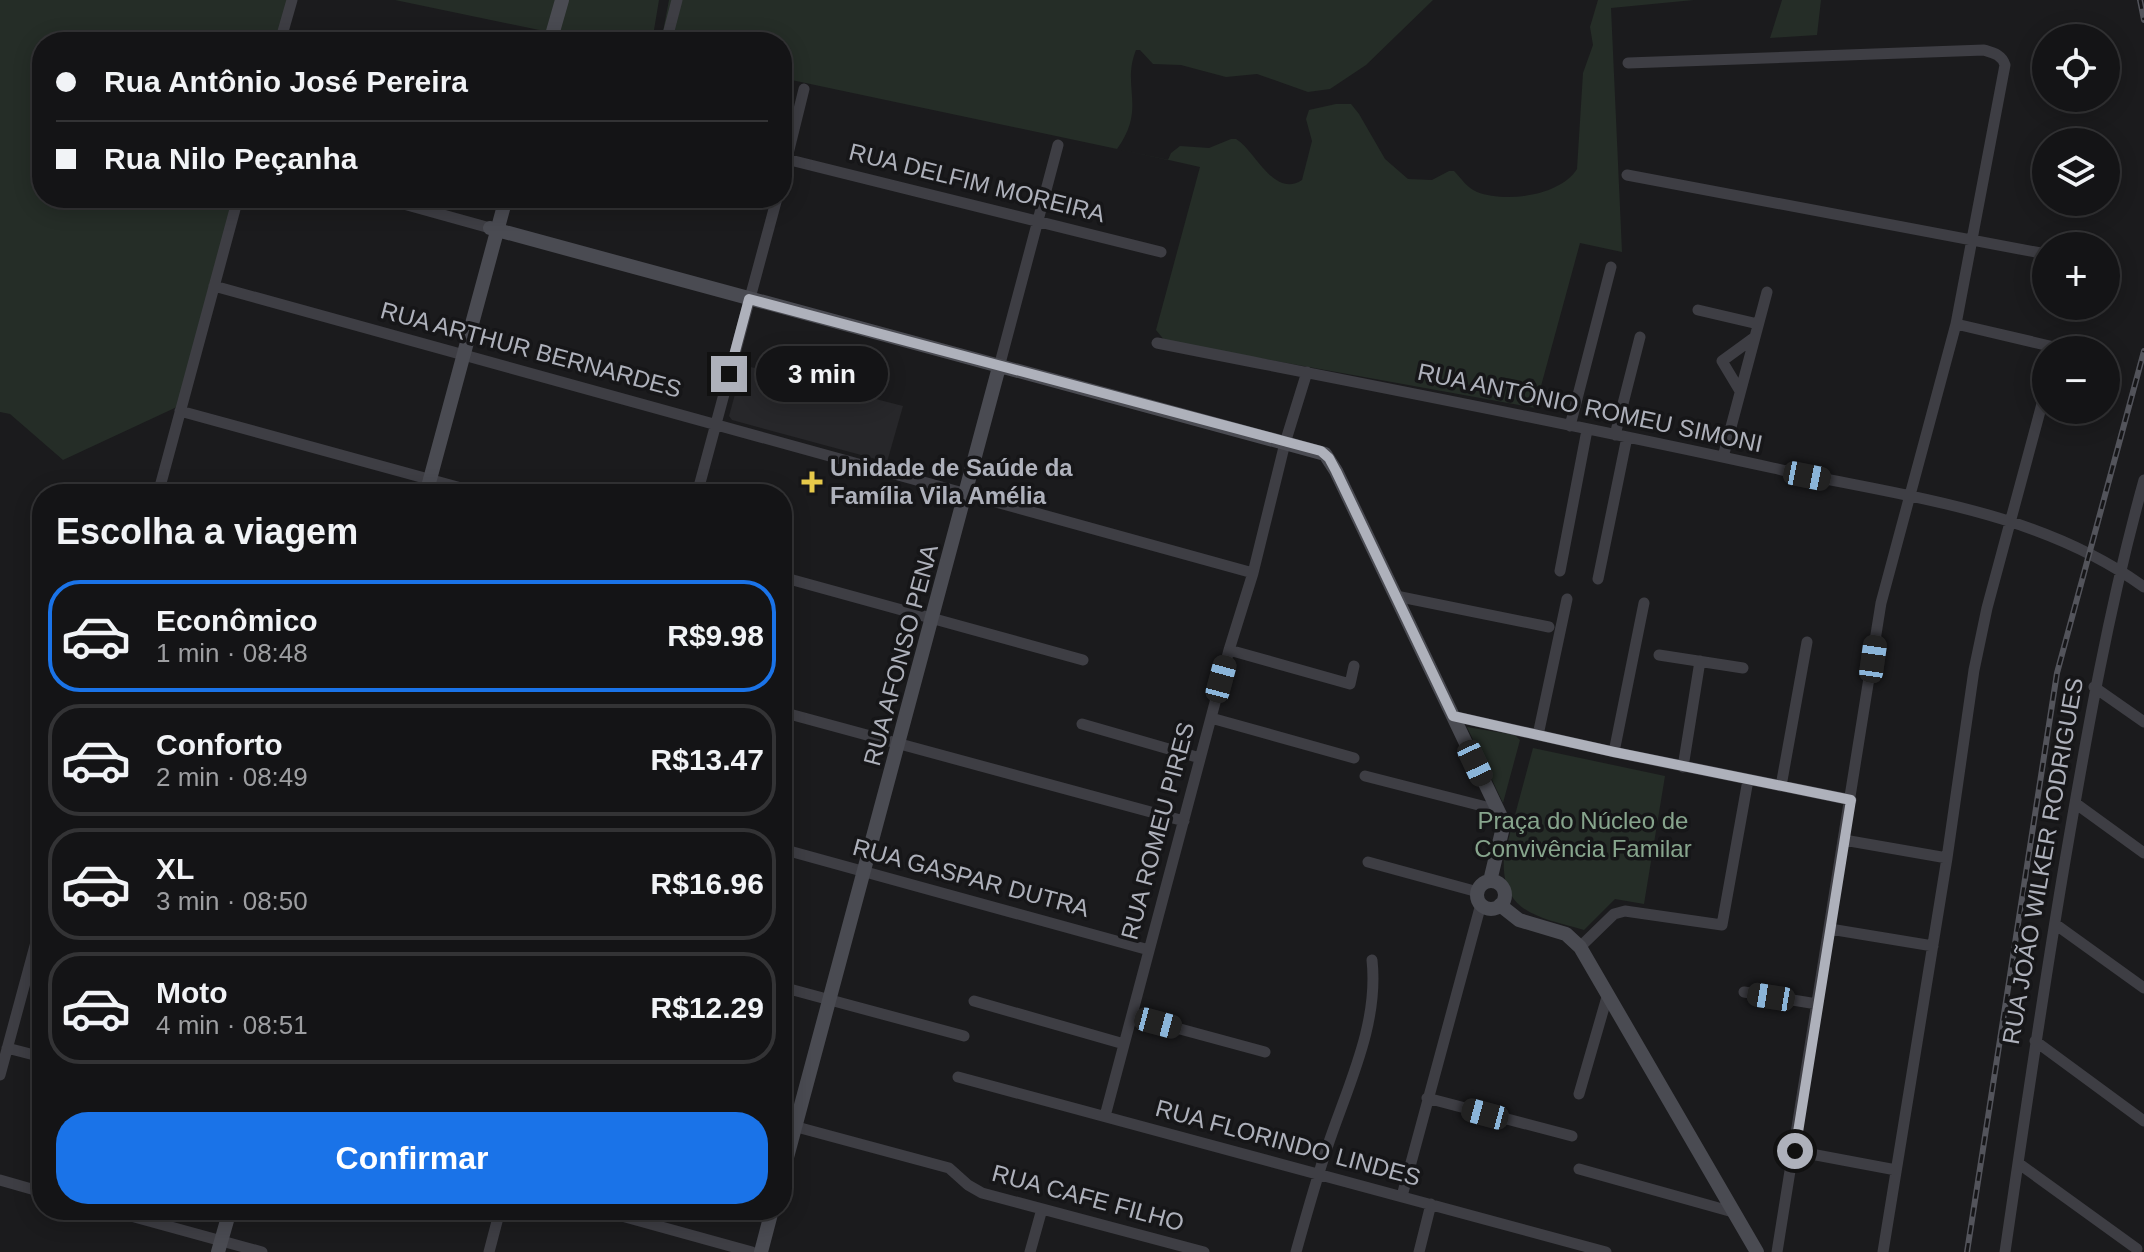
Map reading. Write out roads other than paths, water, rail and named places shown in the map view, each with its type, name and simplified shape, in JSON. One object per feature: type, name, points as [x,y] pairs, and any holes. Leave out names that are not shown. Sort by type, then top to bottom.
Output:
[{"type":"street","points":[[283,32],[292,0]]},
{"type":"street","points":[[553,32],[562,0]]},
{"type":"street","points":[[669,32],[677,0]]},
{"type":"street","points":[[1628,63],[1984,50],[1996,53],[2005,65],[1956,324],[1881,603],[1777,1252]]},
{"type":"street","points":[[792,133],[804,89]]},
{"type":"street","name":"RUA AFONSO PENA","points":[[792,1115],[830,1000],[1058,145]]},
{"type":"street","name":"RUA DELFIM MOREIRA","points":[[792,160],[1161,252]]},
{"type":"street","points":[[1627,175],[2032,251]]},
{"type":"street","points":[[161,484],[235,208]]},
{"type":"street","points":[[418,208],[999,367],[1321,451],[1336,471],[1501,816],[1490,881]]},
{"type":"street","points":[[429,484],[494,229],[502,208]]},
{"type":"street","points":[[700,484],[774,208]]},
{"type":"street","points":[[1570,426],[1611,267]]},
{"type":"street","name":"RUA ARTHUR BERNARDES","points":[[214,286],[1253,573]]},
{"type":"street","points":[[1723,457],[1767,292]]},
{"type":"street","points":[[1698,310],[1758,324]]},
{"type":"street","points":[[1956,324],[2032,342]]},
{"type":"street","points":[[1598,579],[1640,337]]},
{"type":"street","points":[[1740,391],[1722,361],[1755,337]]},
{"type":"street","name":"RUA ANTÔNIO ROMEU SIMONI","points":[[1157,343],[1911,496],[2058,537],[2119,569],[2144,587]]},
{"type":"street","name":"RUA ROMEU PIRES","points":[[1105,1116],[1229,650],[1253,573],[1285,443],[1307,372]]},
{"type":"street","points":[[180,411],[421,484]]},
{"type":"street","points":[[1883,1252],[1974,670],[1987,608],[2037,424]]},
{"type":"street","points":[[1560,571],[1587,430]]},
{"type":"street","name":"RUA JOÃO WILKER RODRIGUES","points":[[2005,1252],[2035,1041],[2094,687],[2119,569],[2144,480]]},
{"type":"street","points":[[792,580],[1083,660]]},
{"type":"street","points":[[1396,596],[1549,627]]},
{"type":"street","points":[[1538,735],[1567,599]]},
{"type":"street","points":[[1614,752],[1644,603]]},
{"type":"street","points":[[1781,786],[1807,642]]},
{"type":"street","points":[[1229,650],[1350,684],[1354,666]]},
{"type":"street","points":[[1659,655],[1743,668]]},
{"type":"street","points":[[1683,767],[1700,661]]},
{"type":"street","points":[[2094,687],[2144,722]]},
{"type":"street","points":[[792,715],[1184,821]]},
{"type":"street","points":[[1453,716],[1683,767],[1851,800]]},
{"type":"street","points":[[1211,718],[1354,758]]},
{"type":"street","points":[[1082,724],[1200,758]]},
{"type":"street","points":[[1365,776],[1501,816]]},
{"type":"street","points":[[1580,947],[1614,914],[1625,911],[1722,925],[1748,780]]},
{"type":"street","points":[[2075,803],[2144,853]]},
{"type":"street","points":[[1844,840],[1947,858]]},
{"type":"street","name":"RUA GASPAR DUTRA","points":[[792,852],[1149,950]]},
{"type":"street","points":[[1368,862],[1480,898],[1488,909],[1500,905],[1505,898],[1499,883],[1490,881],[1482,885],[1480,898],[1402,1196]]},
{"type":"street","points":[[1500,905],[1519,920],[1566,934],[1580,947],[1757,1252]]},
{"type":"street","points":[[2055,924],[2144,988]]},
{"type":"street","points":[[1830,929],[1933,946]]},
{"type":"street","points":[[0,1075],[32,957]]},
{"type":"street","points":[[1296,1252],[1318,1174],[1368,1026],[1374,1000],[1372,960]]},
{"type":"street","points":[[792,990],[964,1036]]},
{"type":"street","points":[[1744,992],[1817,1004]]},
{"type":"street","points":[[1579,1094],[1607,997]]},
{"type":"street","points":[[974,1001],[1124,1044]]},
{"type":"street","points":[[1132,1016],[1265,1052]]},
{"type":"street","points":[[2035,1041],[2144,1121]]},
{"type":"street","points":[[7,1048],[32,1054]]},
{"type":"street","name":"RUA FLORINDO LINDES","points":[[958,1077],[1431,1204],[1566,1247],[1606,1252]]},
{"type":"street","points":[[1427,1098],[1572,1136]]},
{"type":"street","name":"RUA CAFE FILHO","points":[[792,1125],[940,1166],[956,1173],[982,1193],[1204,1252]]},
{"type":"street","points":[[1795,1151],[1896,1170]]},
{"type":"street","points":[[2018,1163],[2139,1247]]},
{"type":"street","points":[[1579,1169],[1733,1212]]},
{"type":"street","points":[[0,1180],[32,1189]]},
{"type":"street","points":[[1419,1252],[1431,1204]]},
{"type":"street","points":[[1030,1252],[1042,1209]]},
{"type":"street","points":[[140,1220],[220,1246],[262,1252]]},
{"type":"street","points":[[220,1246],[227,1220]]},
{"type":"street","points":[[489,1252],[497,1220]]},
{"type":"street","points":[[636,1220],[752,1252]]},
{"type":"street","points":[[761,1252],[769,1220]]},
{"type":"railway","points":[[2140,0],[2144,20]]},
{"type":"railway","points":[[1967,1252],[2057,673],[2144,351]]},
{"type":"place","name":"Unidade de Saúde da Família Vila Amélia","points":[[812,482]]},
{"type":"park label","name":"Praça do Núcleo de Convivência Familar","points":[[1583,835]]}]
